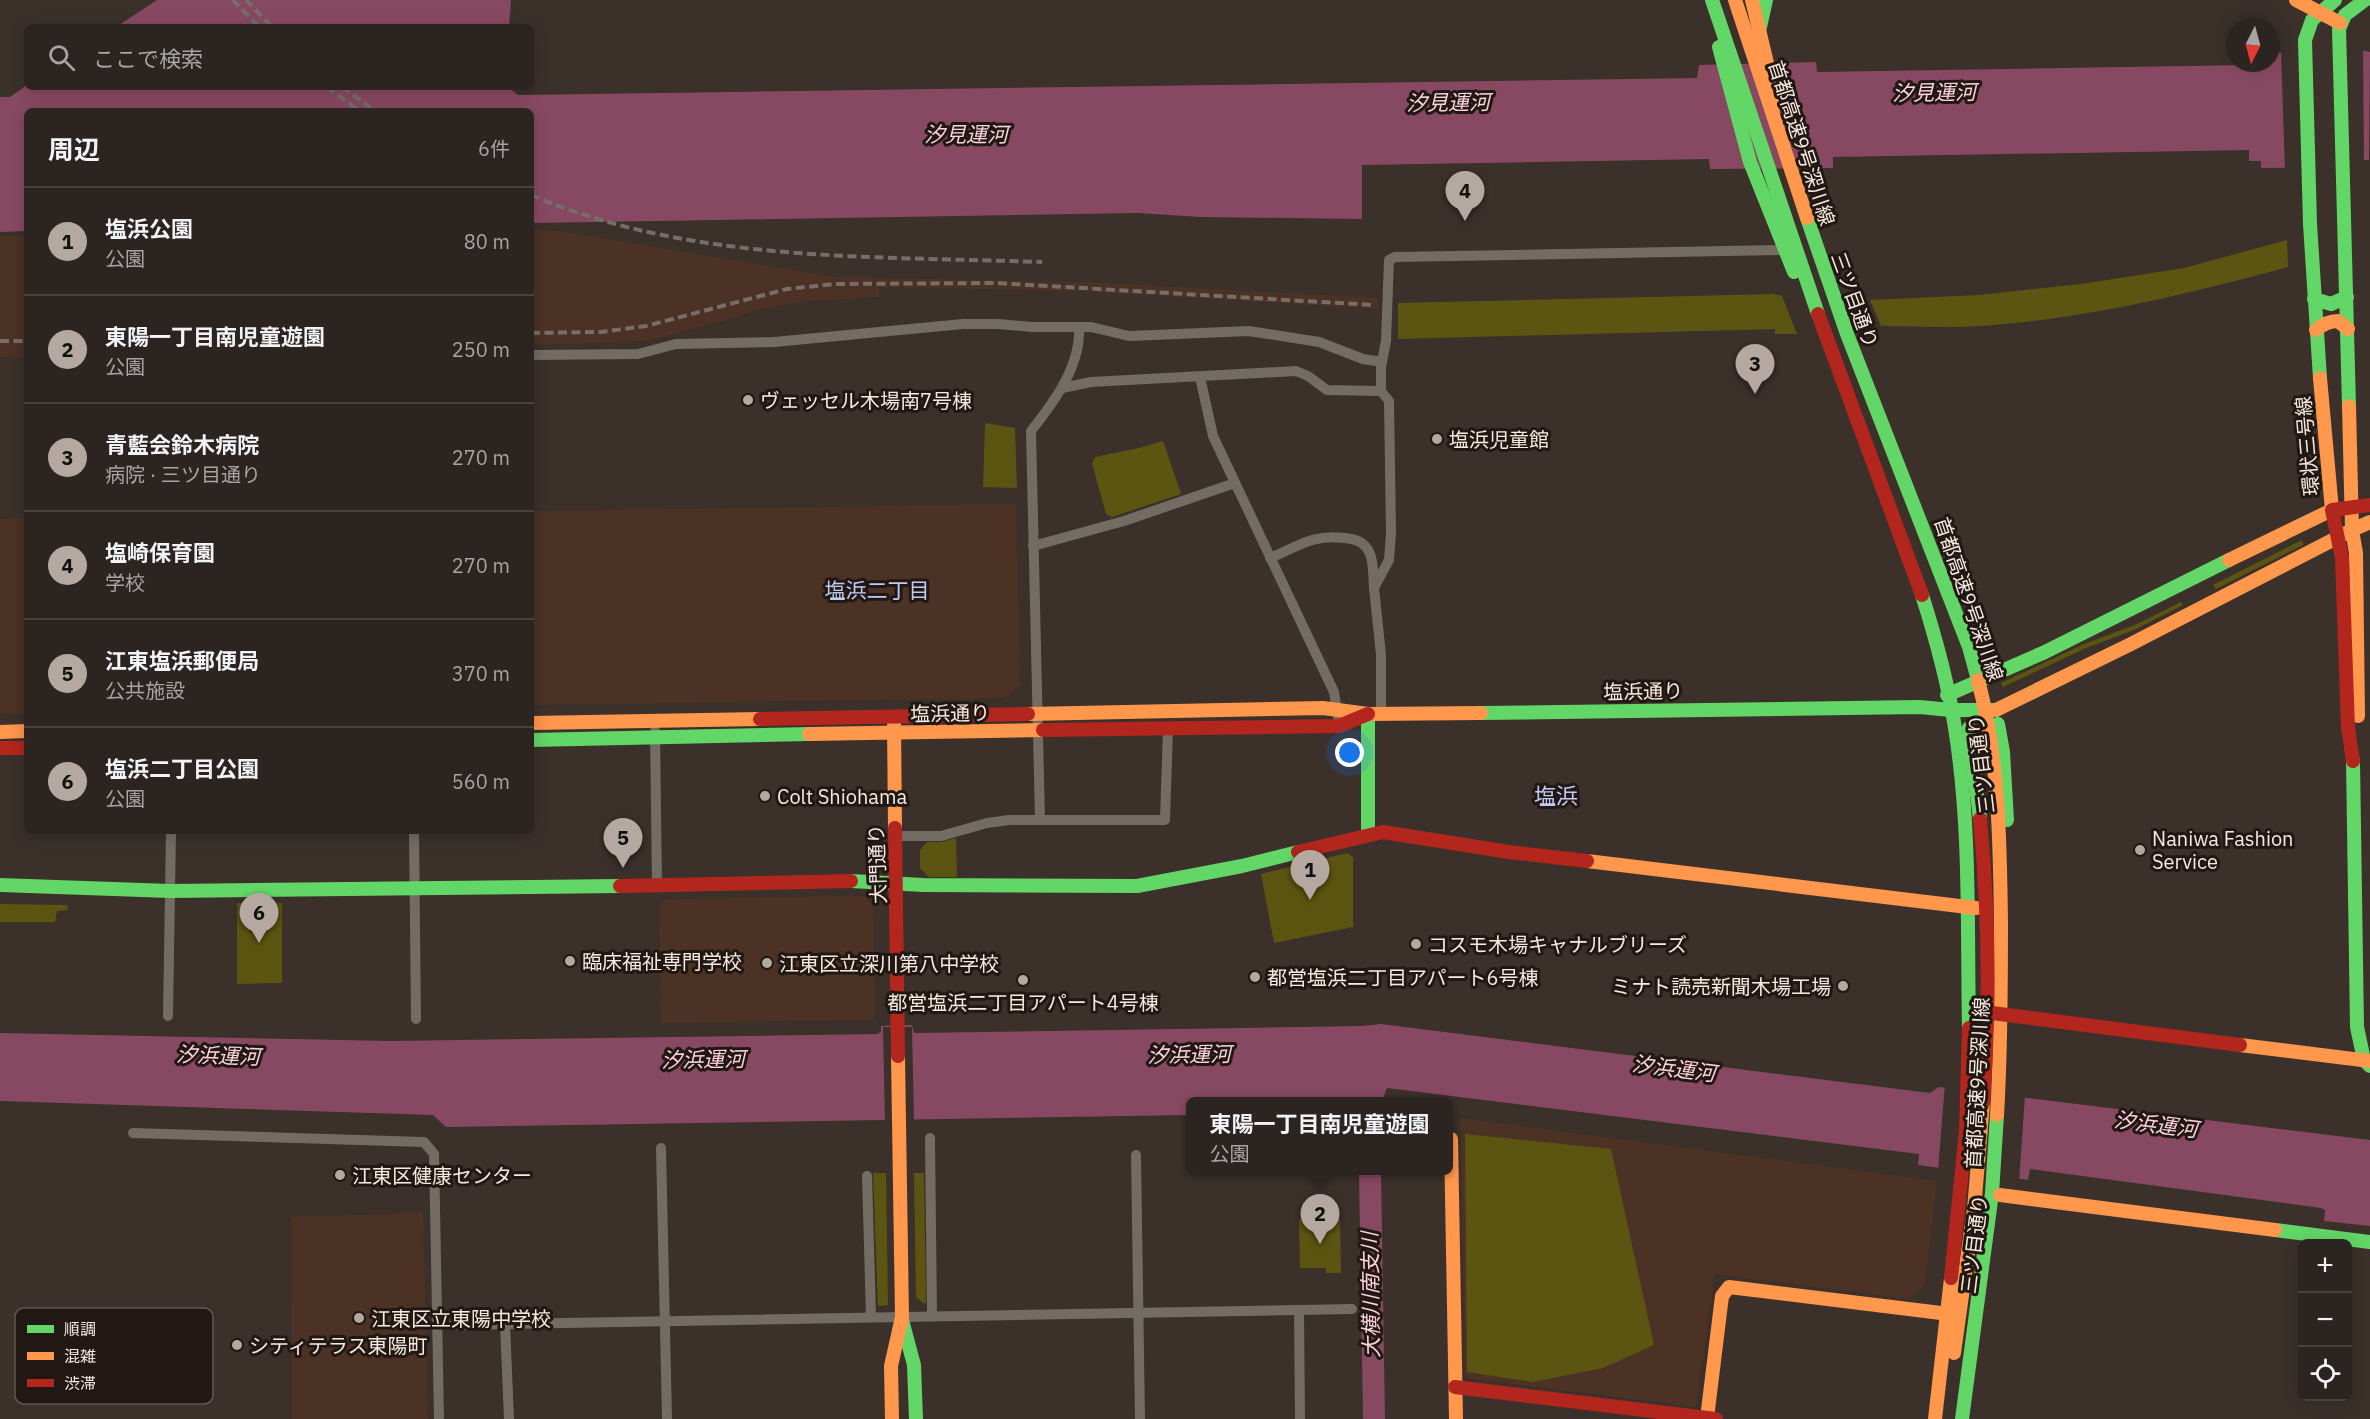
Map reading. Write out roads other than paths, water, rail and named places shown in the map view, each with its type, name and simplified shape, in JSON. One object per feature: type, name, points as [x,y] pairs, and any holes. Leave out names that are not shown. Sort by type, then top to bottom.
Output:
[{"type":"main road","name":"三ツ目通り","points":[[1711,0],[1715,30],[1742,136],[1770,213],[1907,558],[1950,710],[1957,758],[1964,908],[1963,1083],[1956,1181],[1928,1419]]},
{"type":"main road","name":"首都高速9号深川線","points":[[1711,0],[1828,342],[1909,557],[1933,628],[1950,698],[1963,786],[1968,1085],[1959,1207],[1936,1419]]},
{"type":"main road","name":"首都高速9号深川線","points":[[1735,0],[1797,191],[1847,334],[1969,647],[1987,715],[1992,744],[2000,842],[1999,1094],[1992,1192],[1962,1419]]},
{"type":"main road","name":"三ツ目通り","points":[[1752,0],[1796,191],[1847,337],[1876,411],[1928,525],[1987,679],[1996,710],[2003,752],[2009,908],[2007,1096],[2001,1195],[1971,1419]]},
{"type":"main road","points":[[1760,27],[1766,0]]},
{"type":"main road","points":[[2296,0],[2340,23],[2345,15],[2365,0]]},
{"type":"main road","name":"環状三号線","points":[[1947,695],[1987,679],[2123,615],[2332,510],[2314,299],[2305,50],[2306,29],[2318,13],[2335,0]]},
{"type":"main road","name":"環状三号線","points":[[2340,23],[2351,506],[2356,554],[2358,734],[2354,767]]},
{"type":"main road","points":[[2314,299],[2327,305],[2338,304],[2347,297]]},
{"type":"main road","points":[[2316,330],[2323,323],[2338,321],[2348,329]]},
{"type":"main road","points":[[1828,342],[1924,567],[1952,656],[1967,718],[1983,846],[1986,1002],[1981,1133],[1963,1309],[1944,1407],[1936,1419]]},
{"type":"main road","points":[[1965,1011],[2368,1062],[2357,1027],[2354,767],[2349,728],[2342,558],[2332,510],[2370,505]]},
{"type":"main road","points":[[1996,710],[2370,522]]},
{"type":"main road","name":"塩浜通り","points":[[1920,707],[1947,695]]},
{"type":"main road","name":"塩浜通り","points":[[534,723],[1338,708],[1374,713],[1920,707],[1950,710],[1996,710]]},
{"type":"main road","points":[[1368,835],[1374,713]]},
{"type":"main road","name":"塩浜通り","points":[[534,740],[1339,726],[1374,713]]},
{"type":"main road","name":"大門通り","points":[[894,717],[902,1317]]},
{"type":"main road","points":[[0,732],[24,731]]},
{"type":"main road","points":[[0,748],[24,748]]},
{"type":"main road","points":[[0,885],[170,891],[414,890],[874,881],[935,885],[1137,886],[1248,865],[1383,832],[1519,853],[1964,908],[2009,908]]},
{"type":"main road","points":[[1452,1175],[1456,1419]]},
{"type":"main road","points":[[2001,1195],[2370,1242]]},
{"type":"main road","points":[[1455,1388],[1711,1418],[1722,1296],[1729,1287],[1941,1313]]},
{"type":"main road","points":[[892,1419],[891,1366],[902,1317]]},
{"type":"main road","points":[[902,1317],[914,1365],[916,1419]]},
{"type":"street","points":[[1374,588],[1389,560],[1389,401],[1381,391],[1382,362],[1386,341],[1387,263],[1391,258],[1785,249]]},
{"type":"street","points":[[534,355],[638,354],[676,344],[774,342],[963,324],[1091,327],[1129,336],[1249,331],[1319,342],[1364,359],[1382,362]]},
{"type":"street","points":[[1040,820],[1031,432],[1059,395],[1080,343],[1079,327]]},
{"type":"street","points":[[1062,388],[1091,382],[1296,371],[1308,376],[1327,390],[1381,391]]},
{"type":"street","points":[[1200,377],[1213,436],[1334,692],[1339,726]]},
{"type":"street","points":[[1034,546],[1124,520],[1235,483]]},
{"type":"street","points":[[1270,558],[1291,547],[1326,536],[1357,540],[1367,548],[1372,562],[1381,655],[1374,713]]},
{"type":"street","points":[[655,721],[657,886]]},
{"type":"street","points":[[895,836],[941,836],[987,823],[1009,820],[1165,820],[1168,729]]},
{"type":"street","points":[[168,1016],[171,834]]},
{"type":"street","points":[[414,834],[416,1019]]},
{"type":"street","points":[[133,1133],[424,1142],[434,1154],[439,1419]]},
{"type":"street","points":[[930,1138],[932,1316]]},
{"type":"street","points":[[661,1148],[667,1419]]},
{"type":"street","points":[[1136,1155],[1140,1419]]},
{"type":"street","points":[[867,1176],[871,1317]]},
{"type":"street","points":[[453,1325],[1352,1309]]},
{"type":"street","points":[[1299,1310],[1300,1419]]},
{"type":"street","points":[[506,1324],[509,1419]]},
{"type":"water","points":[[157,0],[511,0],[509,24],[121,24]]},
{"type":"water","name":"汐見運河","points":[[2356,49],[2370,52],[2369,160],[2360,160],[2360,167],[2261,168],[2261,161],[2249,161],[2249,150],[1833,157],[1833,168],[1710,169],[1709,159],[1362,165],[1362,219],[1200,217],[1138,213],[534,223],[534,108],[24,108],[24,231],[0,232],[0,97],[10,97],[24,87],[24,90],[512,90],[518,95],[1697,78],[1699,65],[1816,62],[1817,72],[2226,65],[2226,72],[2280,72],[2280,53]]},
{"type":"water","name":"汐浜運河","points":[[1381,1024],[1930,1093],[1939,1087],[2370,1140],[2370,1226],[2324,1221],[2325,1210],[2321,1208],[2030,1169],[2028,1180],[1918,1165],[1919,1154],[1387,1088],[1384,1097],[1186,1097],[1186,1115],[446,1127],[433,1115],[0,1101],[0,1033],[391,1041],[878,1034],[881,1026],[912,1025],[914,1033]]},
{"type":"water","name":"大横川南支川","points":[[1359,1175],[1381,1175],[1385,1419],[1363,1419]]},
{"type":"railway","points":[[233,0],[256,24]]},
{"type":"railway","points":[[246,0],[269,24]]},
{"type":"railway","points":[[331,90],[355,108]]},
{"type":"railway","points":[[346,90],[371,108]]},
{"type":"railway","points":[[534,196],[592,217],[654,233],[718,244],[782,252],[848,256],[1042,262]]},
{"type":"railway","points":[[534,333],[601,332],[646,326],[787,289],[834,284],[996,283],[1373,305]]},
{"type":"railway","points":[[0,341],[24,341]]},
{"type":"place","name":"塩崎保育園","points":[[1465,221]]},
{"type":"place","name":"青藍会鈴木病院","points":[[1755,394]]},
{"type":"place","name":"ヴェッセル木場南7号棟","points":[[748,400]]},
{"type":"place","name":"塩浜児童館","points":[[1437,439]]},
{"type":"place","name":"Colt Shiohama","points":[[765,796]]},
{"type":"place","name":"Naniwa Fashion Service","points":[[2140,850]]},
{"type":"place","name":"江東塩浜郵便局","points":[[623,868]]},
{"type":"place","name":"塩浜公園","points":[[1310,900]]},
{"type":"place","name":"塩浜二丁目公園","points":[[259,943]]},
{"type":"place","name":"コスモ木場キャナルブリーズ","points":[[1416,944]]},
{"type":"place","name":"臨床福祉専門学校","points":[[570,961]]},
{"type":"place","name":"江東区立深川第八中学校","points":[[767,963]]},
{"type":"place","name":"都営塩浜二丁目アパート6号棟","points":[[1255,977]]},
{"type":"place","name":"都営塩浜二丁目アパート4号棟","points":[[1023,980]]},
{"type":"place","name":"ミナト読売新聞木場工場","points":[[1843,986]]},
{"type":"place","name":"江東区健康センター","points":[[340,1175]]},
{"type":"place","name":"東陽一丁目南児童遊園","points":[[1320,1244]]},
{"type":"place","name":"江東区立東陽中学校","points":[[359,1318]]},
{"type":"place","name":"シティテラス東陽町","points":[[237,1345]]},
{"type":"district","name":"塩浜二丁目","points":[[877,590]]},
{"type":"district","name":"塩浜","points":[[1556,795]]}]
